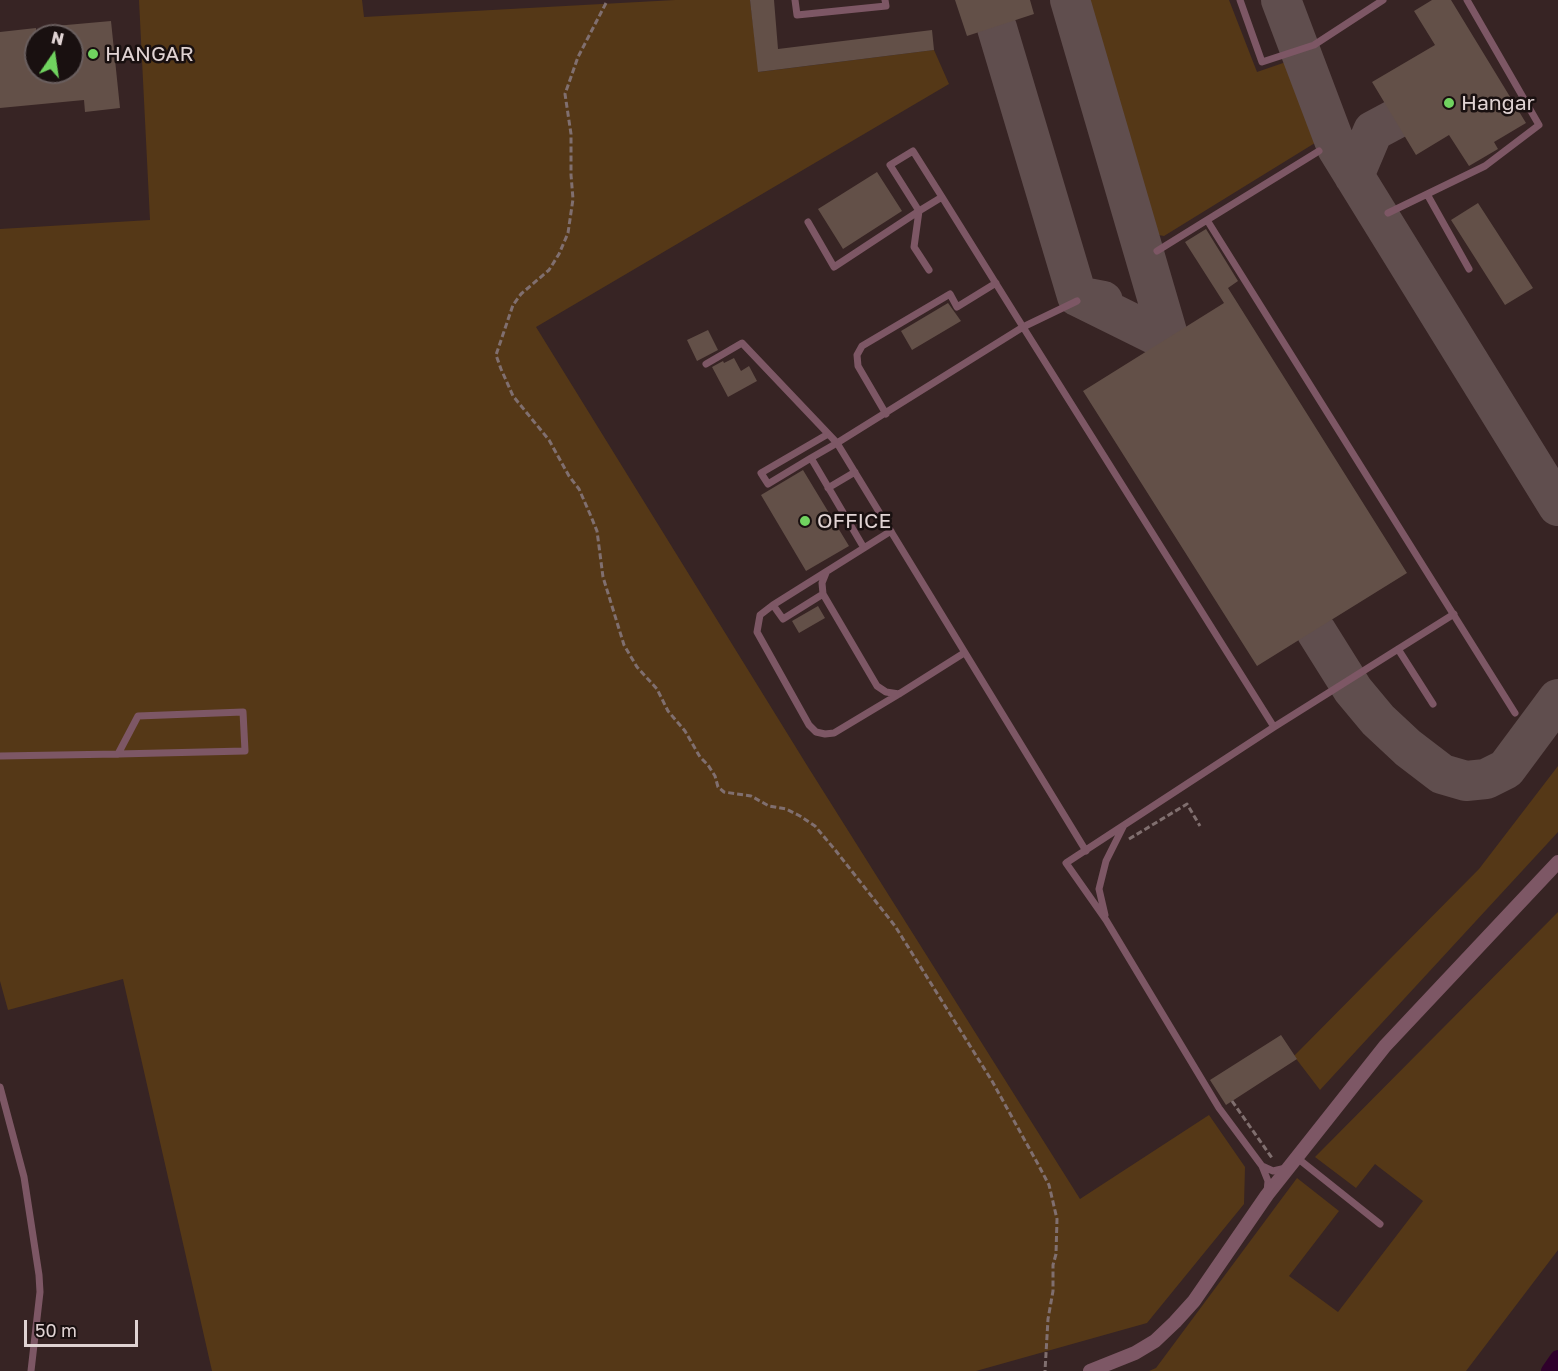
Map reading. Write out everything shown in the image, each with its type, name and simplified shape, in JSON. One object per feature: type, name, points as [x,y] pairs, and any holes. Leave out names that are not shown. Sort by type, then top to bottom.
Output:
[{"type":"street","points":[[1090,1371],[1135,1353],[1155,1341],[1175,1322],[1194,1301],[1288,1165],[1385,1046],[1558,862]]},
{"type":"lane","points":[[795,0],[797,15],[886,6],[885,0]]},
{"type":"lane","points":[[1240,0],[1262,62],[1314,45],[1383,0]]},
{"type":"lane","points":[[1388,213],[1485,166],[1539,125],[1467,0]]},
{"type":"lane","points":[[1157,251],[1319,151]]},
{"type":"lane","points":[[929,270],[914,247],[919,212],[890,165],[913,152],[1274,727]]},
{"type":"lane","points":[[1427,194],[1469,269]]},
{"type":"lane","points":[[808,222],[834,267],[942,196]]},
{"type":"lane","points":[[1207,220],[1515,713]]},
{"type":"lane","points":[[886,414],[858,366],[857,355],[862,346],[950,294],[957,306],[996,283]]},
{"type":"lane","points":[[828,434],[761,473],[768,484],[886,414],[1023,327],[1077,301]]},
{"type":"lane","points":[[706,364],[742,343],[837,443],[1086,851]]},
{"type":"lane","points":[[810,458],[864,548]]},
{"type":"lane","points":[[828,488],[855,472]]},
{"type":"lane","points":[[891,531],[773,605],[760,615],[757,622],[757,632],[809,725],[816,732],[834,733],[964,653]]},
{"type":"lane","points":[[827,571],[822,583],[823,594],[877,686],[886,692],[899,694]]},
{"type":"lane","points":[[773,605],[783,619],[823,594]]},
{"type":"lane","points":[[1267,1195],[1268,1181],[1262,1166],[1219,1108],[1106,920],[1066,863],[1274,727],[1454,614]]},
{"type":"lane","points":[[1398,649],[1433,704]]},
{"type":"lane","points":[[0,756],[118,754],[245,751],[243,712],[138,716],[118,754]]},
{"type":"lane","points":[[1106,920],[1099,890],[1106,861],[1124,826]]},
{"type":"lane","points":[[0,1086],[24,1177],[39,1275],[40,1293],[31,1371]]},
{"type":"lane","points":[[1262,1166],[1273,1171],[1288,1165],[1380,1224]]},
{"type":"path","points":[[606,3],[578,57],[565,94],[572,134],[573,199],[568,233],[549,270],[513,305],[496,354],[513,396],[549,440],[579,489],[597,531],[603,576],[624,645],[637,667],[657,689],[668,711],[686,731],[700,757],[715,776],[718,787],[724,792],[751,796],[769,806],[786,809],[800,816],[815,826],[836,851],[895,926],[992,1081],[1039,1166],[1049,1185],[1057,1220],[1045,1371]]},
{"type":"path","points":[[1120,845],[1187,804],[1200,826]]},
{"type":"path","points":[[1232,1101],[1288,1165]]},
{"type":"shaded area","points":[[139,0],[362,0],[364,17],[675,0],[750,0],[759,72],[934,50],[949,84],[536,327],[808,767],[1080,1199],[1209,1115],[1245,1167],[1244,1204],[1147,1323],[976,1371],[212,1371],[123,979],[8,1010],[0,981],[0,229],[150,220]]},
{"type":"shaded area","points":[[1080,0],[1229,0],[1257,72],[1286,62],[1299,67],[1323,138],[1164,236],[1147,233]]},
{"type":"shaded area","points":[[1558,766],[1558,832],[1320,1090],[1294,1056],[1479,869]]},
{"type":"shaded area","points":[[1558,912],[1558,1250],[1466,1371],[1149,1371],[1156,1368],[1297,1178],[1339,1211],[1289,1276],[1338,1312],[1423,1201],[1375,1164],[1356,1188],[1315,1157]]},
{"type":"building","points":[[750,0],[774,0],[778,49],[932,30],[934,50],[758,72]]},
{"type":"building","points":[[955,0],[1030,0],[1034,14],[967,36]]},
{"type":"building","name":"Hangar","points":[[1432,0],[1451,0],[1526,123],[1494,142],[1498,149],[1469,166],[1449,135],[1416,155],[1372,82],[1435,45],[1414,11]]},
{"type":"building","name":"HANGAR","points":[[111,21],[120,108],[85,112],[84,100],[0,108],[0,32],[24,29],[24,84],[84,84],[84,24],[78,24]]},
{"type":"building","points":[[877,172],[902,211],[843,249],[818,209]]},
{"type":"building","points":[[1478,203],[1533,288],[1505,305],[1451,220]]},
{"type":"building","points":[[1206,229],[1238,281],[1228,288],[1407,573],[1257,666],[1083,391],[1224,303],[1185,242]]},
{"type":"building","points":[[948,303],[961,321],[912,350],[901,331]]},
{"type":"building","points":[[708,330],[718,350],[697,361],[687,340]]},
{"type":"building","points":[[734,358],[741,371],[749,366],[757,381],[728,397],[712,367]]},
{"type":"building","name":"OFFICE","points":[[803,470],[849,546],[806,571],[761,495]]},
{"type":"building","points":[[818,606],[825,618],[799,633],[792,621]]},
{"type":"building","points":[[1281,1035],[1297,1059],[1226,1105],[1210,1080]]},
{"type":"waterway","points":[[1549,1371],[1558,1358]]},
{"type":"taxiway","points":[[1070,0],[1170,342],[1077,296]]},
{"type":"taxiway","points":[[1281,0],[1337,148],[1558,506]]},
{"type":"taxiway","points":[[997,28],[1077,296],[1103,301]]},
{"type":"taxiway","points":[[1354,176],[1373,131],[1401,116]]},
{"type":"taxiway","points":[[1316,631],[1353,690],[1378,720],[1408,748],[1442,774],[1466,781],[1486,779],[1506,769],[1558,699]]},
{"type":"place","name":"HANGAR","points":[[93,54]]},
{"type":"place","name":"Hangar","points":[[1449,103]]},
{"type":"place","name":"OFFICE","points":[[805,521]]}]
